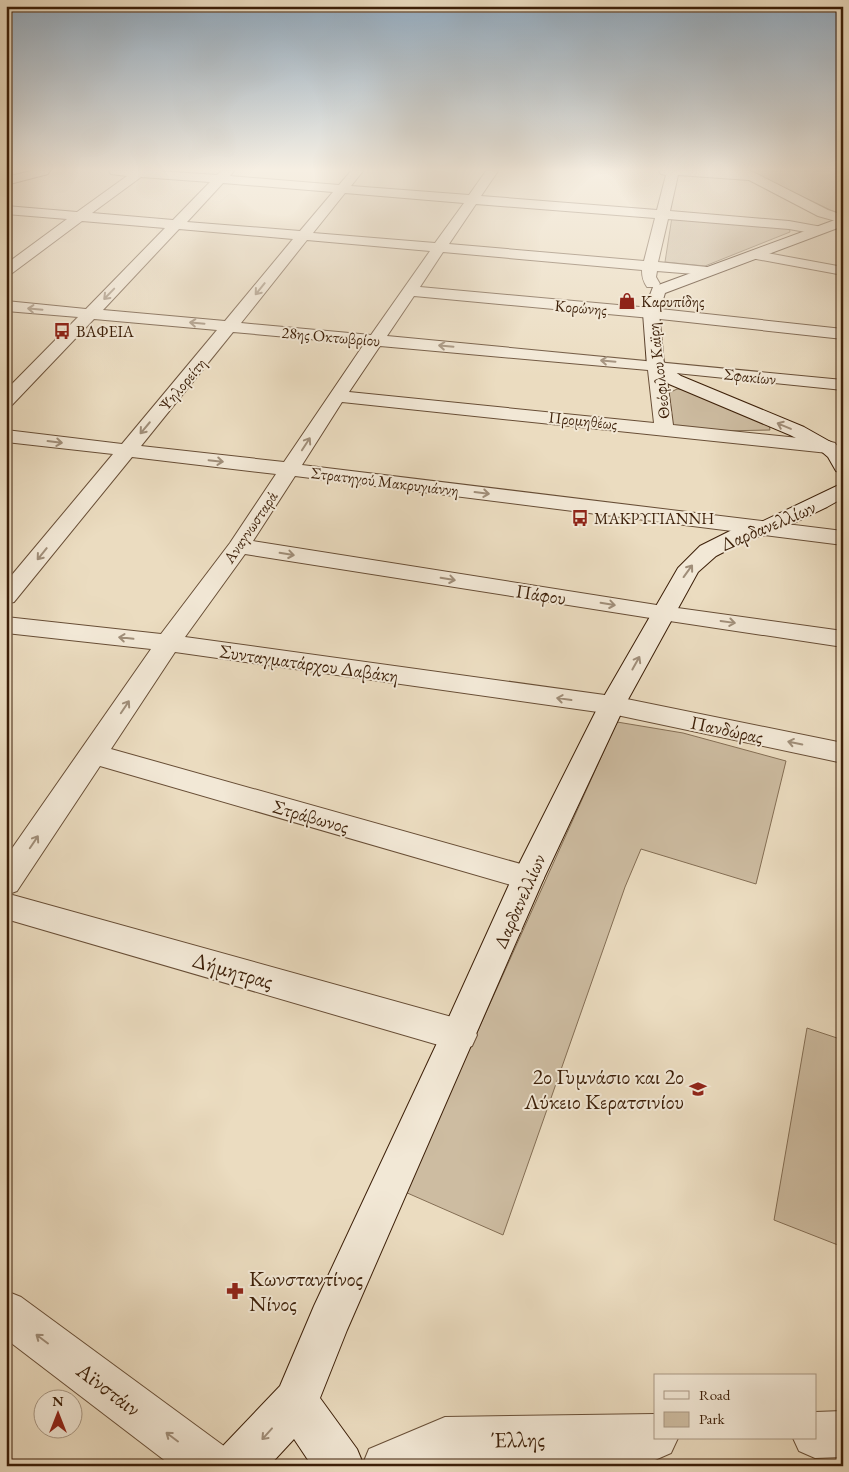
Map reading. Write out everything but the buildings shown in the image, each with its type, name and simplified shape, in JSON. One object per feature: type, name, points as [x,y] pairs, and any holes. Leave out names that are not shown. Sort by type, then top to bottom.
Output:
[{"type":"street","points":[[6,271],[48,240]]},
{"type":"street","points":[[6,401],[161,240]]},
{"type":"street","name":"Ψηλορείτη","points":[[6,597],[299,240]]},
{"type":"street","points":[[344,240],[707,271]]},
{"type":"street","name":"Αναγνωσταρά","points":[[6,882],[168,643],[239,546],[337,396],[445,240]]},
{"type":"street","points":[[656,240],[649,277],[652,284],[658,290],[793,240]]},
{"type":"street","points":[[756,255],[843,271]]},
{"type":"street","name":"Θεόφιλου Καϊρη","points":[[658,290],[651,313],[664,428]]},
{"type":"street","name":"Κορώνης","points":[[409,291],[651,313],[843,334]]},
{"type":"street","name":"28ης Οκτωβρίου","points":[[6,306],[656,366]]},
{"type":"street","points":[[656,366],[675,380],[828,446],[837,454],[843,467]]},
{"type":"street","name":"Σφακίων","points":[[656,366],[843,385]]},
{"type":"street","name":"Προμηθέως","points":[[337,396],[828,446]]},
{"type":"street","name":"Στρατηγού Μακρυγιάννη","points":[[6,436],[290,469],[843,538]]},
{"type":"street","name":"Δαρδανελλίων","points":[[296,1402],[329,1321],[528,878],[612,705],[689,568],[708,551],[744,533],[762,529],[820,503],[843,489]]},
{"type":"street","name":"Πάφου","points":[[239,546],[663,613],[843,639]]},
{"type":"street","name":"Συνταγματάρχου Δαβάκη","points":[[6,625],[168,643],[612,705]]},
{"type":"street","name":"Πανδώρας","points":[[612,705],[843,753]]},
{"type":"street","name":"Στράβωνος","points":[[94,754],[528,878]]},
{"type":"street","name":"Δήμητρας","points":[[6,906],[459,1035]]},
{"type":"street","name":"Αϊνστάιν","points":[[6,1312],[211,1466]]},
{"type":"street","points":[[238,1466],[296,1402],[340,1466]]},
{"type":"street","points":[[816,1435],[843,1434]]},
{"type":"street","name":"Έλλης","points":[[386,1466],[445,1440],[654,1437]]},
{"type":"green space","points":[[668,240],[771,240],[705,266],[665,262]]},
{"type":"green space","points":[[677,389],[687,389],[769,424],[770,430],[722,431],[673,426],[669,393]]},
{"type":"green space","points":[[617,722],[683,733],[786,761],[756,884],[641,849],[625,887],[503,1235],[405,1192]]},
{"type":"green space","points":[[807,1028],[843,1040],[843,1247],[774,1220]]},
{"type":"place","name":"Καρυπίδης","points":[[627,301]]},
{"type":"place","name":"ΒΑΦΕΙΑ","points":[[62,331]]},
{"type":"place","name":"ΜΑΚΡΥΓΙΑΝΝΗ","points":[[580,518]]},
{"type":"place","name":"2ο Γυμνάσιο και 2ο Λύκειο Κερατσινίου","points":[[698,1089]]},
{"type":"place","name":"Κωνσταντίνος Νίνος","points":[[235,1291]]}]
